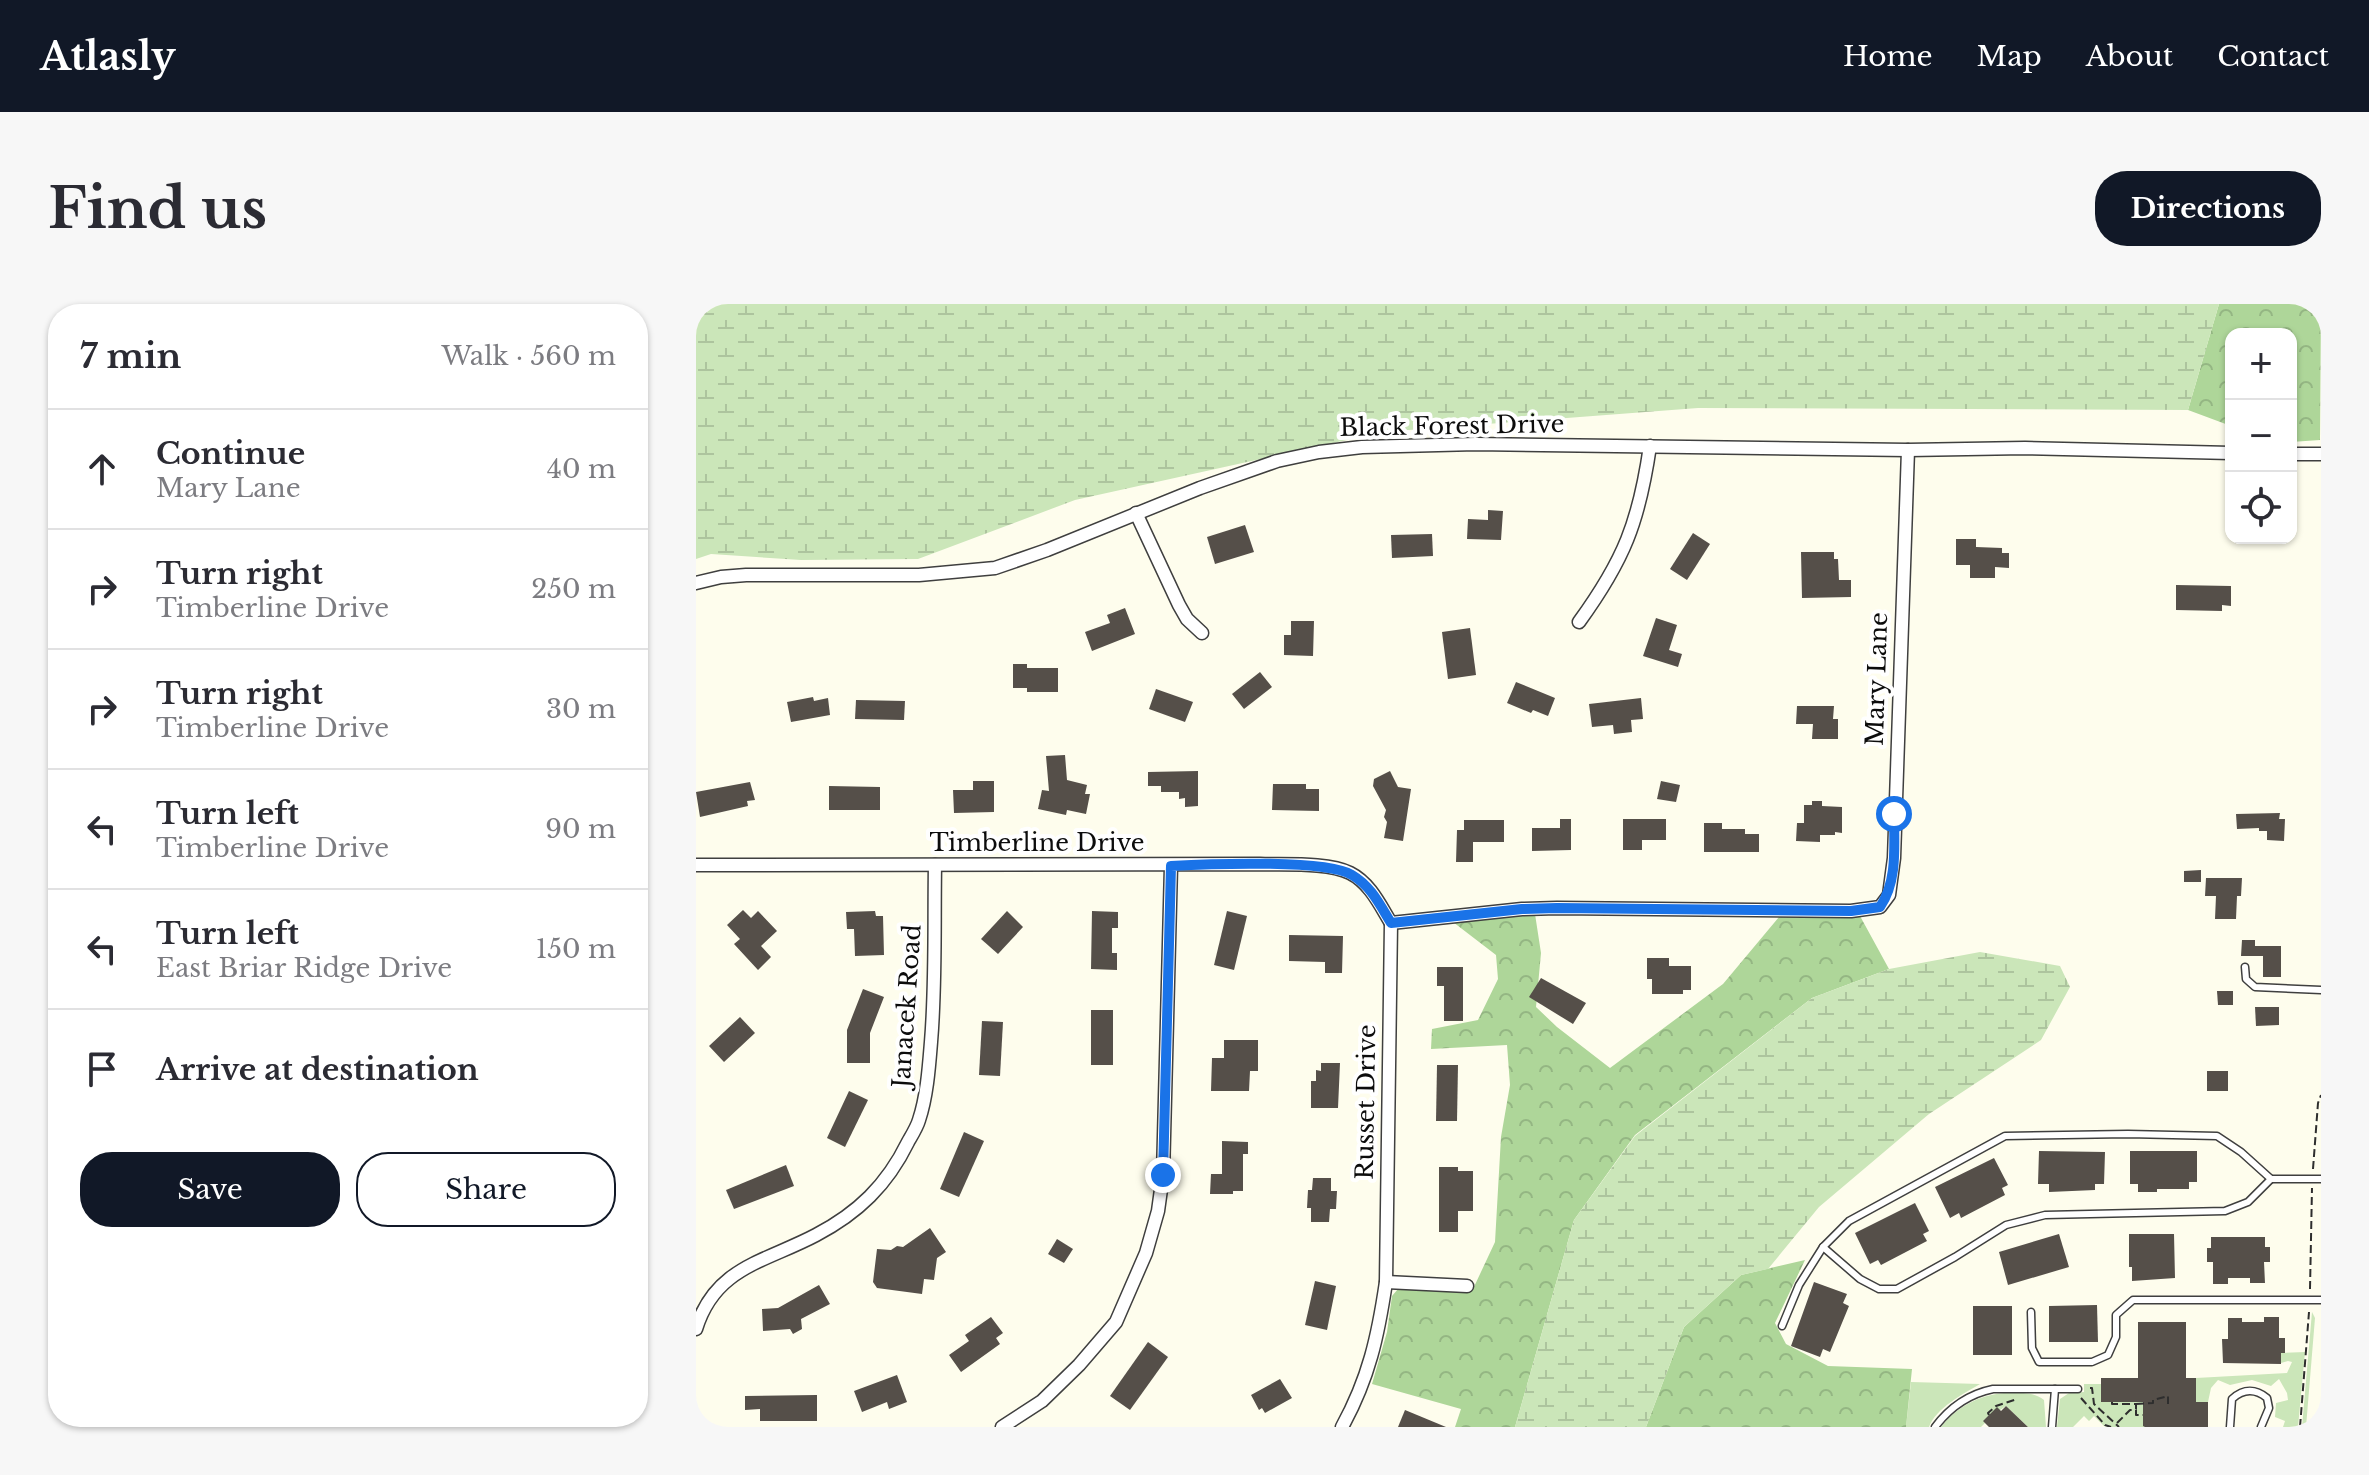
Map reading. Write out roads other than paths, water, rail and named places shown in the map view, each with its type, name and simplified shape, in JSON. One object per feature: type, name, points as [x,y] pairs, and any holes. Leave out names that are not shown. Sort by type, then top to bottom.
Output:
[{"type":"street","name":"Black Forest Drive","points":[[696,583],[746,575],[919,575],[995,568],[1047,550],[1189,491],[1277,461],[1362,447],[1476,444],[1908,450],[2025,448],[2225,453]]},
{"type":"street","points":[[1579,622],[1606,586],[1630,537],[1644,489],[1650,446]]},
{"type":"street","name":"Mary Lane","points":[[1391,923],[1534,909],[1851,911],[1880,907],[1889,895],[1894,858],[1908,450]]},
{"type":"street","points":[[2297,454],[2321,454]]},
{"type":"street","points":[[1136,513],[1179,605],[1187,619],[1202,633]]},
{"type":"street","name":"Timberline Drive","points":[[696,865],[1260,864],[1328,868],[1351,873],[1373,892],[1391,923]]},
{"type":"street","name":"Janacek Road","points":[[696,1329],[717,1287],[740,1269],[816,1235],[867,1201],[891,1173],[903,1152],[919,1120],[929,1071],[935,966],[935,865]]},
{"type":"street","points":[[1002,1427],[1042,1401],[1116,1322],[1146,1253],[1158,1211],[1163,1175],[1171,866]]},
{"type":"street","name":"Russet Drive","points":[[1342,1427],[1363,1385],[1374,1349],[1386,1282],[1391,923]]},
{"type":"street","points":[[1386,1282],[1467,1286]]},
{"type":"lane","points":[[2245,967],[2246,979],[2255,987],[2321,990]]},
{"type":"lane","points":[[1782,1326],[1799,1285],[1823,1247],[1849,1221],[2005,1136],[2217,1136],[2241,1152],[2271,1179],[2321,1179]]},
{"type":"lane","points":[[1823,1247],[1860,1279],[1879,1289],[1897,1289],[2006,1225],[2045,1215],[2225,1211],[2248,1202],[2271,1179]]},
{"type":"lane","points":[[2031,1312],[2032,1348],[2039,1362],[2092,1362],[2108,1355],[2116,1337],[2116,1315],[2133,1300],[2321,1300]]},
{"type":"lane","points":[[1935,1427],[1969,1395],[1993,1389],[2082,1390]]},
{"type":"lane","points":[[2052,1427],[2055,1389]]},
{"type":"lane","points":[[2230,1427],[2232,1399],[2238,1393],[2249,1390],[2260,1392],[2267,1398],[2269,1408],[2261,1427]]}]
